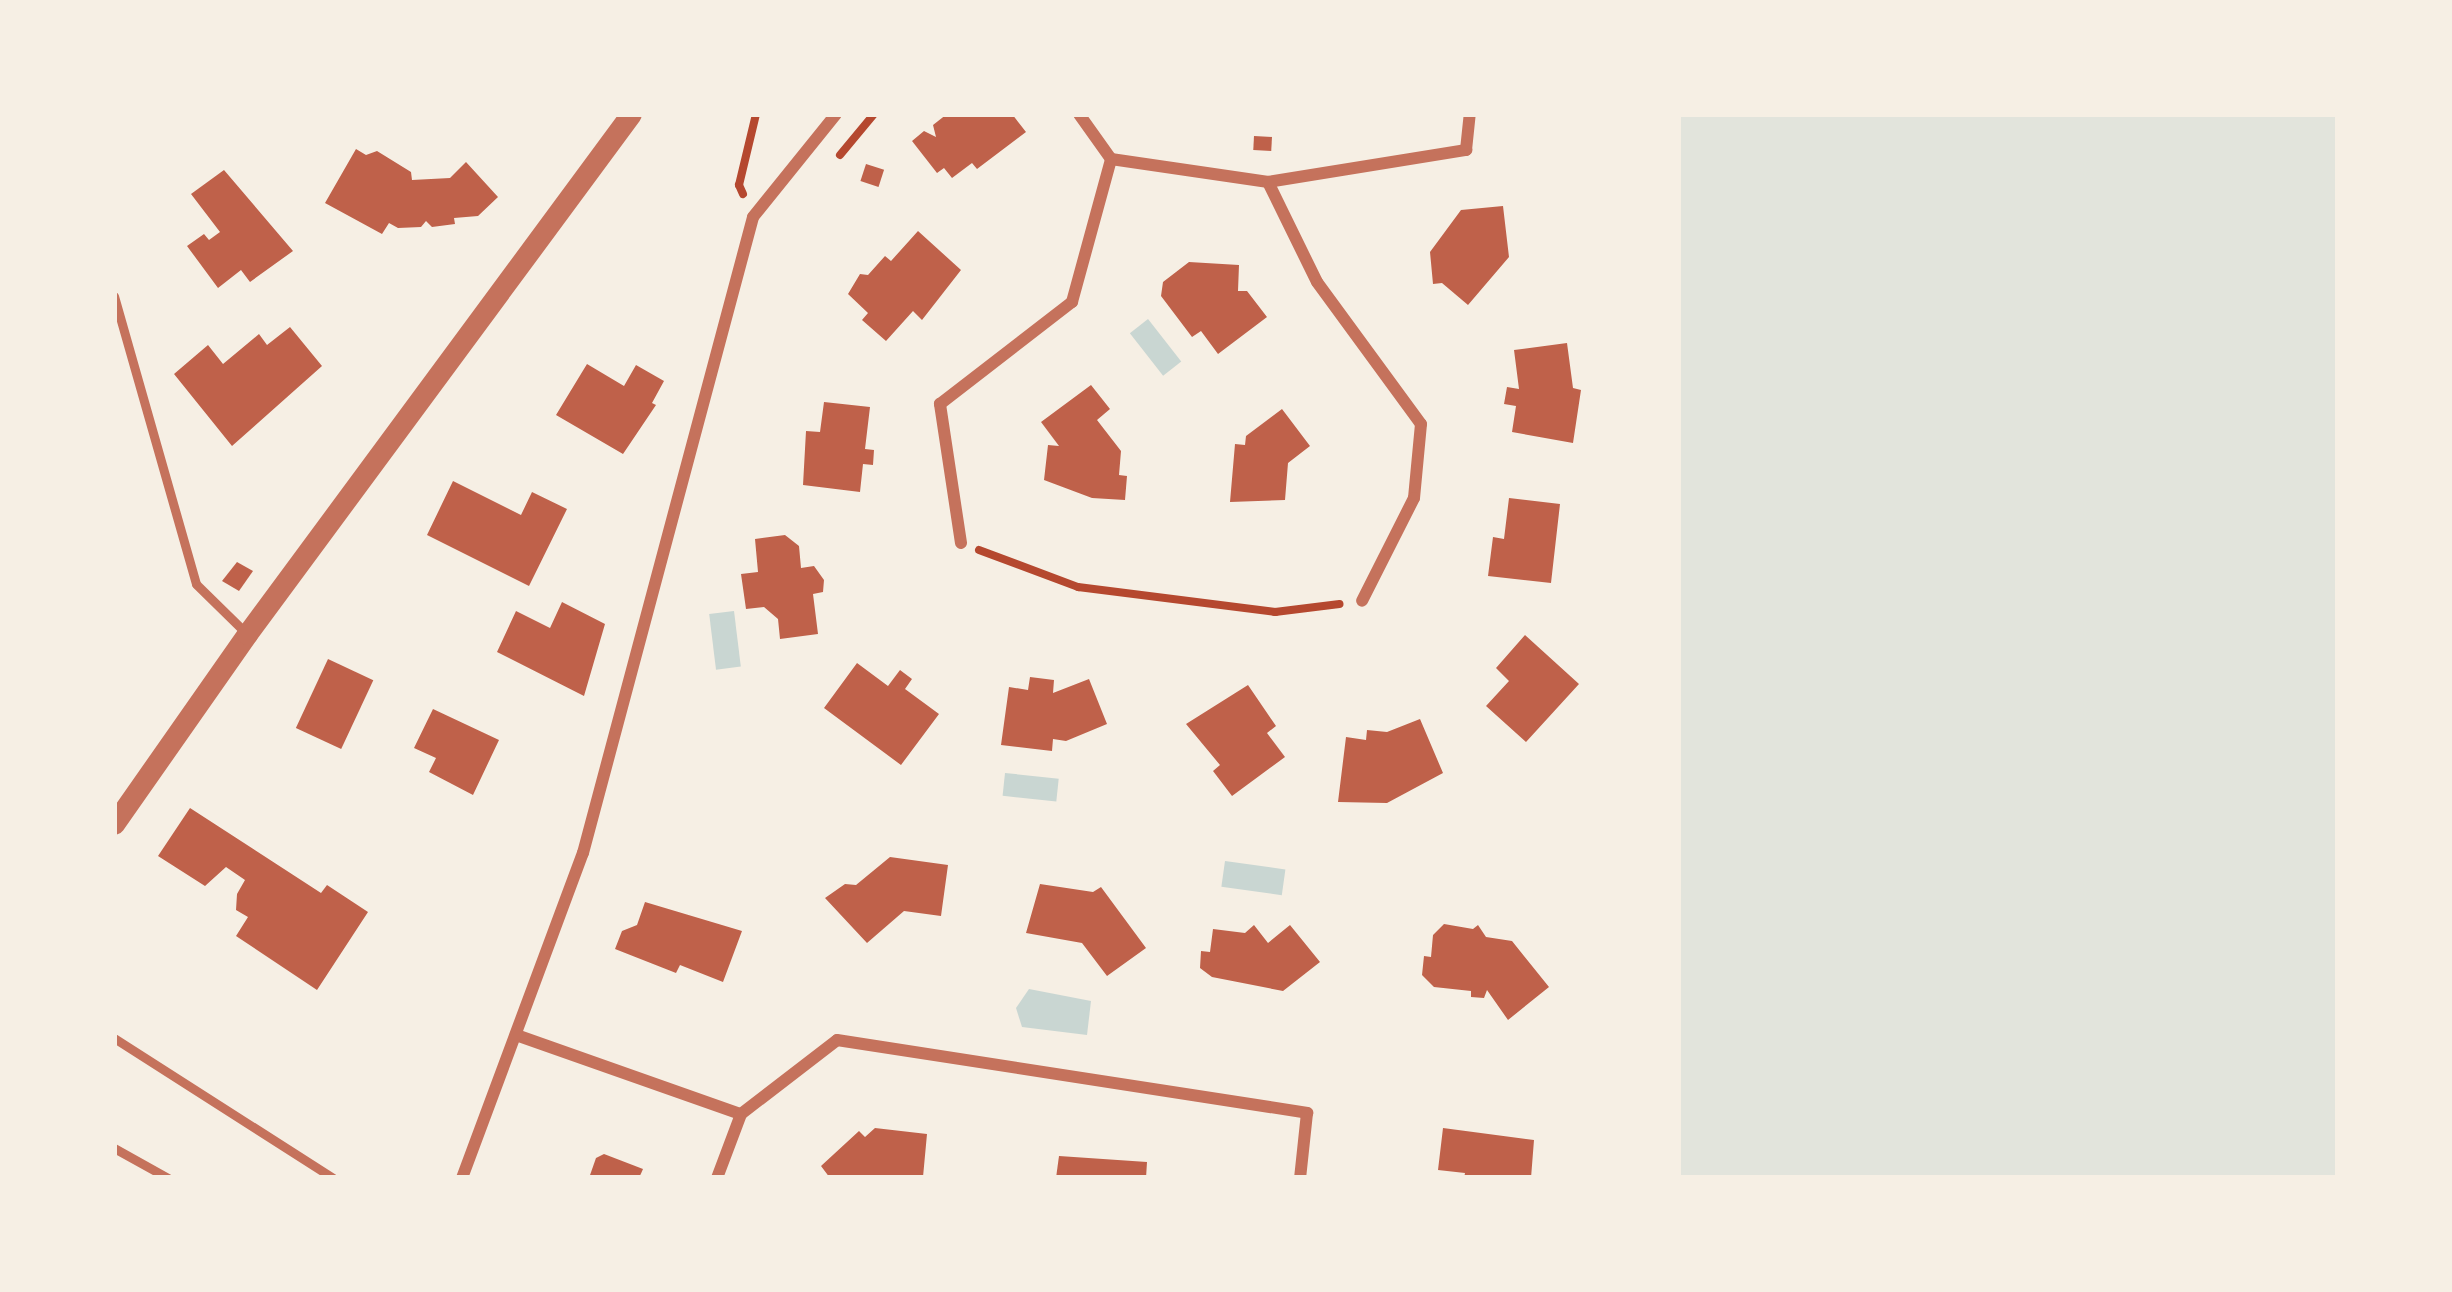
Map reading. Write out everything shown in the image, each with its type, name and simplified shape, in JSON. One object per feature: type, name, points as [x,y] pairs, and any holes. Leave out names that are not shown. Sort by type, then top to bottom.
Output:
[{"type":"street","points":[[114,824],[247,634],[631,114]]},
{"type":"street","points":[[462,1178],[584,854],[753,217],[836,114]]},
{"type":"street","points":[[1079,114],[1111,158],[1268,182],[1466,150],[1470,114]]},
{"type":"street","points":[[961,543],[940,404],[1072,302],[1111,158]]},
{"type":"street","points":[[1268,182],[1317,282],[1420,424],[1414,497],[1362,601]]},
{"type":"street","points":[[518,1036],[741,1114]]},
{"type":"street","points":[[717,1178],[741,1114],[837,1040],[1307,1113],[1300,1178]]},
{"type":"lane","points":[[114,296],[196,584],[247,634]]},
{"type":"lane","points":[[114,1038],[333,1178]]},
{"type":"lane","points":[[114,1148],[168,1178]]},
{"type":"path","points":[[961,543],[1078,587],[1275,612],[1362,601]]},
{"type":"shaded area","points":[[1681,114],[2338,114],[2338,1178],[1681,1178]]},
{"type":"shaded area","points":[[1148,319],[1181,362],[1163,376],[1130,333]]},
{"type":"shaded area","points":[[734,611],[741,667],[716,670],[709,614]]},
{"type":"shaded area","points":[[1005,773],[1059,779],[1056,802],[1003,796]]},
{"type":"shaded area","points":[[1225,861],[1285,869],[1282,895],[1221,887]]},
{"type":"shaded area","points":[[1029,989],[1091,1001],[1087,1035],[1022,1027],[1016,1008]]},
{"type":"building","points":[[947,114],[1012,114],[1026,132],[977,169],[972,163],[952,178],[944,168],[937,173],[912,141],[924,131],[936,137],[933,125]]},
{"type":"building","points":[[1254,136],[1272,137],[1271,151],[1253,150]]},
{"type":"building","points":[[356,149],[366,155],[377,151],[411,172],[412,180],[450,178],[466,162],[498,197],[478,216],[454,218],[455,224],[432,227],[426,221],[421,227],[398,228],[389,223],[382,234],[325,203]]},
{"type":"building","points":[[866,164],[884,170],[879,187],[860,181]]},
{"type":"building","points":[[224,170],[293,251],[250,282],[241,270],[218,288],[187,246],[204,234],[209,240],[220,232],[191,194]]},
{"type":"building","points":[[1503,206],[1509,257],[1468,305],[1442,283],[1433,284],[1430,252],[1461,210]]},
{"type":"building","points":[[918,231],[961,270],[922,320],[913,311],[886,341],[862,320],[868,313],[848,294],[860,274],[868,275],[885,256],[891,261]]},
{"type":"building","points":[[1189,262],[1239,265],[1238,291],[1247,291],[1267,317],[1218,354],[1201,331],[1192,337],[1161,296],[1163,282]]},
{"type":"building","points":[[290,327],[322,366],[232,446],[174,374],[208,345],[223,364],[259,334],[267,345]]},
{"type":"building","points":[[1567,343],[1573,388],[1581,390],[1573,443],[1512,432],[1516,406],[1504,404],[1507,387],[1519,389],[1514,350]]},
{"type":"building","points":[[587,364],[624,386],[636,365],[664,381],[652,403],[656,405],[623,454],[556,415]]},
{"type":"building","points":[[1091,385],[1110,409],[1097,420],[1121,451],[1119,475],[1127,476],[1125,500],[1092,498],[1044,480],[1048,445],[1059,446],[1041,422]]},
{"type":"building","points":[[824,402],[870,407],[865,449],[874,450],[873,465],[863,464],[860,492],[803,485],[806,431],[820,432]]},
{"type":"building","points":[[1282,409],[1310,446],[1288,463],[1285,500],[1230,502],[1235,444],[1245,445],[1246,436]]},
{"type":"building","points":[[453,481],[521,515],[532,492],[567,509],[529,586],[427,535]]},
{"type":"building","points":[[1509,498],[1560,504],[1551,583],[1488,576],[1493,537],[1504,539]]},
{"type":"building","points":[[785,535],[799,546],[801,568],[814,566],[824,580],[823,592],[813,594],[818,634],[780,639],[778,619],[764,607],[746,609],[741,574],[758,572],[755,539]]},
{"type":"building","points":[[237,562],[253,571],[239,591],[222,581]]},
{"type":"building","points":[[562,602],[605,624],[584,696],[497,652],[516,611],[550,628]]},
{"type":"building","points":[[1525,635],[1579,684],[1526,742],[1486,706],[1509,681],[1496,668]]},
{"type":"building","points":[[328,659],[373,680],[341,749],[296,728]]},
{"type":"building","points":[[857,663],[888,686],[900,670],[912,679],[905,689],[939,714],[901,765],[824,708]]},
{"type":"building","points":[[1030,677],[1054,680],[1053,693],[1089,679],[1107,724],[1066,741],[1053,739],[1052,751],[1001,745],[1009,687],[1028,690]]},
{"type":"building","points":[[1248,685],[1276,726],[1267,733],[1285,757],[1232,796],[1213,771],[1220,765],[1186,724]]},
{"type":"building","points":[[433,709],[499,740],[473,795],[429,772],[436,758],[414,748]]},
{"type":"building","points":[[1420,719],[1443,773],[1387,803],[1338,802],[1346,737],[1366,740],[1367,730],[1387,732]]},
{"type":"building","points":[[190,808],[321,893],[327,885],[368,912],[317,990],[236,936],[248,917],[236,910],[237,894],[245,880],[226,867],[205,886],[158,856]]},
{"type":"building","points":[[890,857],[948,865],[941,916],[904,911],[867,943],[825,898],[845,884],[856,885]]},
{"type":"building","points":[[1040,884],[1093,892],[1101,887],[1146,948],[1107,976],[1082,943],[1026,933]]},
{"type":"building","points":[[645,902],[742,931],[723,982],[680,965],[676,973],[615,949],[622,931],[637,925]]},
{"type":"building","points":[[1444,924],[1473,929],[1478,925],[1486,937],[1512,941],[1549,987],[1508,1020],[1487,990],[1484,998],[1471,997],[1471,991],[1434,987],[1422,975],[1424,956],[1431,957],[1433,935]]},
{"type":"building","points":[[1254,925],[1268,943],[1290,925],[1320,962],[1283,991],[1212,977],[1200,968],[1201,951],[1210,952],[1213,929],[1245,933]]},
{"type":"building","points":[[875,1128],[927,1134],[923,1177],[830,1178],[821,1166],[859,1131],[865,1137]]},
{"type":"building","points":[[1443,1128],[1534,1140],[1531,1178],[1464,1178],[1465,1173],[1438,1170]]},
{"type":"building","points":[[604,1154],[643,1169],[639,1178],[589,1178],[596,1158]]},
{"type":"building","points":[[1059,1156],[1147,1162],[1146,1178],[1056,1178]]}]
